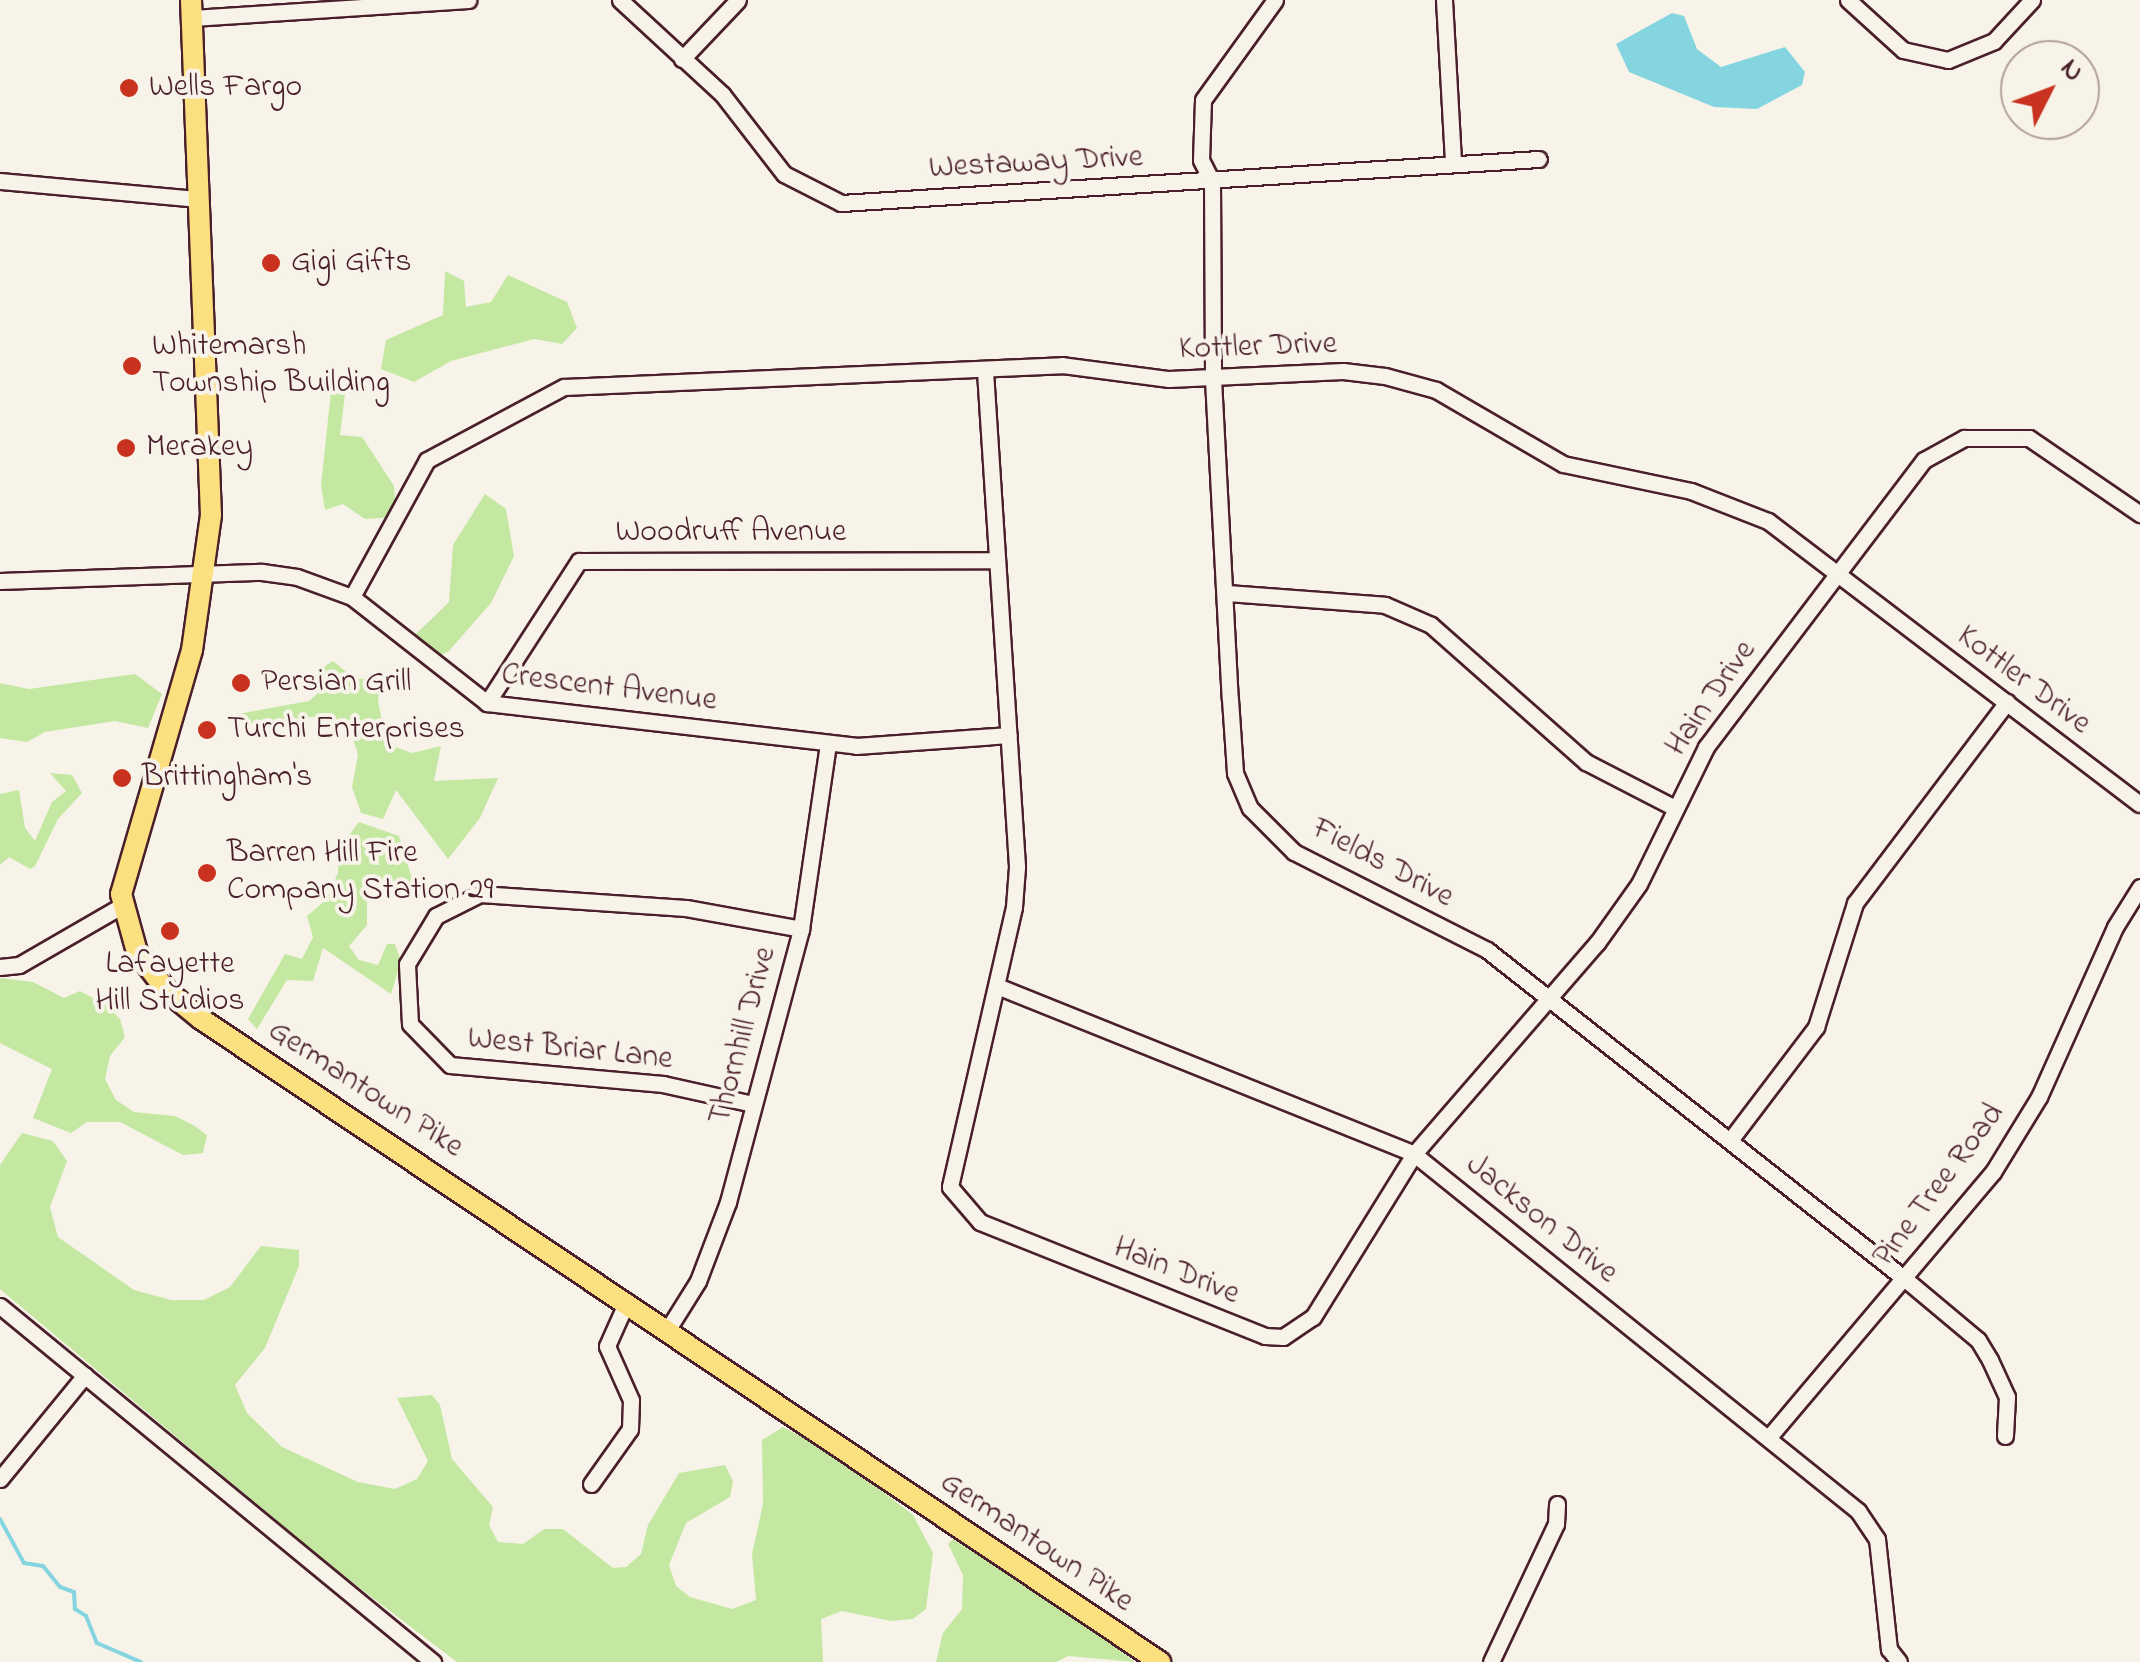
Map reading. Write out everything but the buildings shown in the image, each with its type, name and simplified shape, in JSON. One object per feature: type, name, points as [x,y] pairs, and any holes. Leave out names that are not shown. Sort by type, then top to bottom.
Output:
[{"type":"main road","name":"Germantown Pike","points":[[192,9],[211,515],[206,574],[192,650],[134,833],[121,906],[137,952],[186,1008],[628,1301],[1160,1662]]},
{"type":"street","points":[[192,9],[468,0]]},
{"type":"street","name":"Westaway Drive","points":[[620,0],[722,94],[784,174],[824,199],[1212,182],[1453,160],[1539,159]]},
{"type":"street","points":[[682,58],[738,0]]},
{"type":"street","name":"Fields Drive","points":[[1275,0],[1203,100],[1202,160],[1212,182],[1213,379],[1235,773],[1250,808],[1294,852],[1487,950],[1553,998],[1906,1279],[1978,1340],[2007,1397],[2005,1436]]},
{"type":"street","points":[[1444,0],[1453,160]]},
{"type":"street","points":[[1848,0],[1902,50],[1948,60],[1994,41],[2032,0]]},
{"type":"street","points":[[0,181],[197,199]]},
{"type":"street","name":"Kottler Drive","points":[[352,596],[427,460],[564,387],[1062,365],[1213,379],[1343,372],[1436,390],[1563,464],[1736,504],[1836,574],[2140,804]]},
{"type":"street","name":"Hain Drive","points":[[985,370],[992,560],[1017,867],[996,986],[949,1174],[954,1196],[980,1222],[1225,1322],[1284,1338],[1304,1326],[1414,1154],[1553,998],[1639,884],[1706,747],[1924,460],[1964,438],[2029,438],[2140,514]]},
{"type":"street","name":"Woodruff Avenue","points":[[486,703],[579,561],[992,560]]},
{"type":"street","name":"Crescent Avenue","points":[[0,581],[206,574],[297,577],[352,596],[486,703],[828,744],[1009,734]]},
{"type":"street","points":[[1226,593],[1384,606],[1431,625],[1586,762],[1675,808]]},
{"type":"street","points":[[1731,1139],[1816,1027],[1855,903],[2007,702]]},
{"type":"street","name":"Thornhill Drive","points":[[668,1328],[718,1234],[801,929],[828,744]]},
{"type":"street","name":"Pine Tree Road","points":[[1769,1436],[1993,1172],[2039,1097],[2115,927],[2140,887]]},
{"type":"street","name":"West Briar Lane","points":[[753,1104],[662,1084],[450,1065],[430,1052],[410,1024],[407,964],[436,916],[480,894],[686,908],[801,929]]},
{"type":"street","points":[[0,967],[19,966],[121,906]]},
{"type":"street","name":"Jackson Drive","points":[[996,986],[1414,1154],[1858,1511],[1876,1539],[1889,1648],[1898,1662]]},
{"type":"street","points":[[591,1484],[631,1421],[631,1400],[606,1346],[628,1301]]},
{"type":"street","points":[[0,1306],[433,1662]]},
{"type":"street","points":[[0,1479],[85,1375]]},
{"type":"street","points":[[1491,1662],[1556,1524],[1557,1504]]},
{"type":"green space","points":[[445,271],[464,281],[466,307],[491,302],[508,275],[567,302],[577,328],[562,344],[534,339],[451,361],[414,382],[381,369],[386,340],[443,315]]},
{"type":"green space","points":[[332,382],[345,394],[340,435],[362,437],[394,486],[396,517],[365,519],[343,504],[325,510],[321,485]]},
{"type":"green space","points":[[485,494],[506,509],[514,556],[491,603],[448,652],[435,657],[416,634],[449,602],[453,545]]},
{"type":"green space","points":[[333,661],[355,679],[382,678],[378,701],[387,744],[412,753],[441,746],[434,781],[498,778],[480,818],[448,859],[396,790],[383,819],[361,813],[352,787],[358,755],[348,722],[313,717],[233,726],[227,716],[309,701],[318,693],[318,671]]},
{"type":"green space","points":[[135,674],[162,694],[148,728],[115,721],[45,732],[27,742],[0,738],[0,683],[29,689]]},
{"type":"green space","points":[[50,773],[72,775],[82,793],[58,819],[35,866],[30,869],[9,857],[0,865],[0,794],[19,790],[25,828],[35,841],[52,802],[66,791]]},
{"type":"green space","points":[[359,822],[399,836],[414,885],[426,896],[417,902],[374,879],[367,896],[367,925],[349,946],[359,960],[378,965],[387,944],[395,944],[401,961],[391,994],[323,948],[313,981],[287,980],[257,1029],[248,1019],[285,954],[302,959],[313,937],[307,916],[327,899],[338,873],[338,850]]},
{"type":"green space","points":[[0,978],[33,982],[64,998],[80,991],[106,1005],[120,1019],[125,1037],[110,1056],[105,1079],[116,1100],[134,1112],[175,1116],[193,1125],[207,1135],[203,1153],[183,1155],[120,1122],[87,1122],[71,1133],[33,1118],[52,1069],[0,1043]]},
{"type":"green space","points":[[22,1133],[53,1141],[67,1161],[50,1207],[58,1237],[134,1290],[171,1300],[204,1300],[230,1287],[261,1246],[299,1250],[299,1266],[265,1348],[235,1385],[247,1413],[282,1447],[358,1482],[395,1489],[417,1479],[428,1461],[397,1398],[432,1395],[440,1405],[452,1459],[493,1507],[489,1525],[498,1542],[523,1544],[544,1529],[563,1529],[613,1568],[626,1567],[641,1554],[648,1525],[679,1473],[725,1465],[733,1481],[730,1497],[686,1523],[669,1565],[676,1586],[690,1597],[732,1609],[756,1600],[752,1554],[763,1504],[762,1440],[783,1427],[832,1453],[913,1515],[933,1553],[926,1609],[913,1619],[891,1621],[842,1611],[821,1619],[823,1662],[457,1662],[323,1560],[0,1289],[0,1165]]},
{"type":"green space","points":[[953,1539],[1070,1613],[1135,1662],[1068,1656],[1056,1662],[936,1662],[943,1633],[962,1609],[963,1575],[948,1544]]},
{"type":"water","points":[[1672,13],[1684,16],[1697,49],[1721,67],[1785,47],[1805,72],[1802,85],[1757,109],[1714,107],[1629,72],[1616,44]]},
{"type":"waterway","points":[[0,1519],[24,1563],[43,1566],[60,1587],[74,1592],[75,1609],[86,1616],[97,1643],[141,1662]]},
{"type":"place","name":"Wells Fargo","points":[[129,88]]},
{"type":"place","name":"Gigi Gifts","points":[[271,263]]},
{"type":"place","name":"Whitemarsh Township Building","points":[[132,366]]},
{"type":"place","name":"Merakey","points":[[126,448]]},
{"type":"place","name":"Persian Grill","points":[[241,683]]},
{"type":"place","name":"Turchi Enterprises","points":[[207,730]]},
{"type":"place","name":"Brittingham's","points":[[122,778]]},
{"type":"place","name":"Barren Hill Fire Company Station 29","points":[[207,873]]},
{"type":"place","name":"Lafayette Hill Studios","points":[[170,931]]}]
